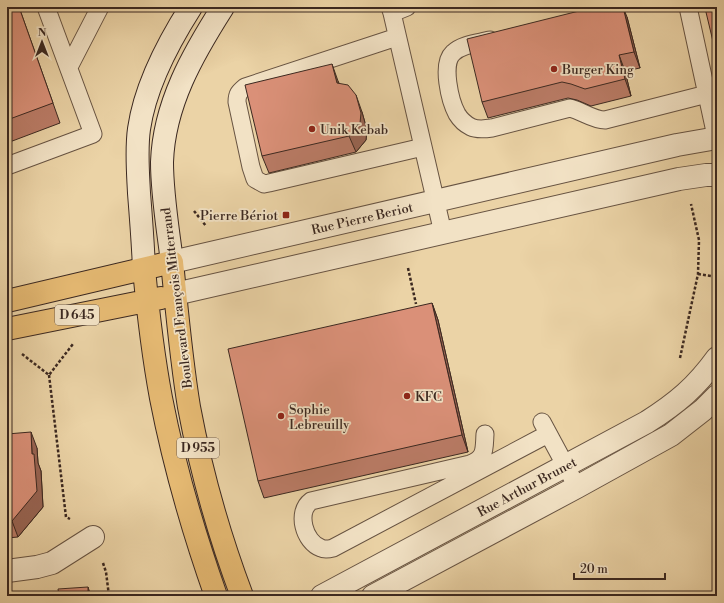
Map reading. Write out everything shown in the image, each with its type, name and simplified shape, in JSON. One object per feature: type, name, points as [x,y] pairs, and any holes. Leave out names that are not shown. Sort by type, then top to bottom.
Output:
[{"type":"main road","name":"Rue Pierre Beriot","points":[[7,301],[172,262]]},
{"type":"main road","name":"Boulevard François Mitterrand","points":[[172,262],[184,376],[196,441],[223,542],[242,596]]},
{"type":"main road","name":"Boulevard François Mitterrand","points":[[144,269],[147,301],[160,390],[171,442],[191,520],[216,596]]},
{"type":"main road","name":"D 645","points":[[7,329],[175,294]]},
{"type":"street","name":"Boulevard François Mitterrand","points":[[144,269],[138,166],[139,129],[143,111],[157,69],[168,45],[191,7]]},
{"type":"street","name":"Boulevard François Mitterrand","points":[[172,262],[162,163],[167,122],[173,102],[193,57],[223,7]]},
{"type":"street","name":"Rue Pierre Beriot","points":[[172,262],[677,145],[717,139]]},
{"type":"street","name":"D 645","points":[[175,294],[679,179],[706,174],[717,175]]},
{"type":"street","name":"Rue Arthur Brunet","points":[[322,596],[628,433],[660,413],[693,388],[717,358]]},
{"type":"street","name":"Rue Arthur Brunet","points":[[373,596],[577,487],[670,435],[703,410],[717,396]]},
{"type":"street","points":[[7,571],[37,567],[52,563],[93,537]]},
{"type":"lane","points":[[7,166],[93,134],[46,7]]},
{"type":"lane","points":[[69,67],[100,7]]},
{"type":"lane","points":[[688,7],[717,139]]},
{"type":"lane","points":[[396,9],[397,37],[443,233]]},
{"type":"lane","points":[[397,37],[245,87],[241,90],[238,93],[237,102],[251,167],[255,179],[264,184],[423,147]]},
{"type":"lane","points":[[501,38],[463,47],[456,50],[448,59],[447,73],[455,108],[461,120],[472,128],[492,128],[570,108],[579,110],[600,120],[605,120],[707,94]]},
{"type":"lane","points":[[485,434],[483,454],[480,459],[470,464],[311,501],[307,504],[303,513],[304,526],[309,537],[319,548],[333,548],[545,428],[577,487]]},
{"type":"path","points":[[679,364],[698,274],[699,240],[690,202]]},
{"type":"path","points":[[192,209],[210,229]]},
{"type":"path","points":[[407,267],[416,304]]},
{"type":"path","points":[[698,274],[717,276]]},
{"type":"path","points":[[76,341],[49,375],[66,517],[93,537],[106,572],[109,596]]},
{"type":"path","points":[[21,354],[49,375]]},
{"type":"building","points":[[7,7],[19,7],[53,103],[7,120]]},
{"type":"building","name":"Burger King","points":[[595,7],[623,7],[634,52],[619,55],[625,79],[585,89],[562,82],[482,102],[467,39]]},
{"type":"building","points":[[717,7],[716,54],[705,8]]},
{"type":"building","name":"Unik Kebab","points":[[332,64],[337,83],[348,85],[356,95],[361,113],[360,123],[349,136],[262,156],[245,85]]},
{"type":"building","points":[[432,303],[462,435],[258,481],[228,349]]},
{"type":"building","points":[[31,432],[32,454],[34,454],[37,491],[12,521],[7,521],[7,434]]},
{"type":"building","points":[[88,587],[88,596],[59,596],[58,589]]},
{"type":"place","name":"Burger King","points":[[554,69]]},
{"type":"place","name":"Unik Kebab","points":[[312,129]]},
{"type":"place","name":"Pierre Bériot","points":[[286,215]]},
{"type":"place","name":"KFC","points":[[407,396]]},
{"type":"place","name":"Sophie Lebreuilly","points":[[281,416]]}]
